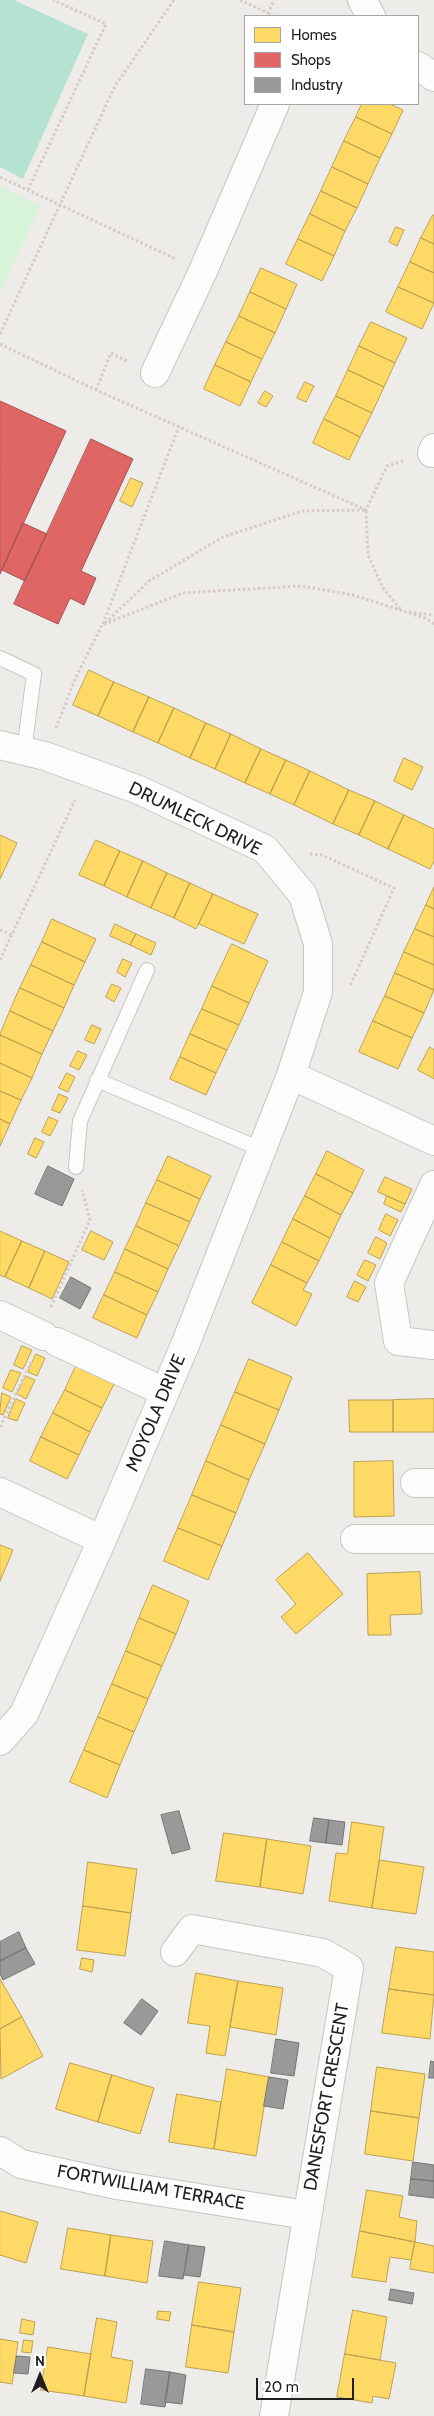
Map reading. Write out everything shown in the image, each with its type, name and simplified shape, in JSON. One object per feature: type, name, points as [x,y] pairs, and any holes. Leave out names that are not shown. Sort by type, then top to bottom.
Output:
[{"type":"street","points":[[362,0],[370,15]]},
{"type":"street","points":[[419,67],[434,77]]},
{"type":"street","points":[[155,373],[204,271],[275,105]]},
{"type":"street","name":"DRUMLECK DRIVE","points":[[23,750],[139,790],[264,849],[303,895],[318,944],[318,992],[291,1075]]},
{"type":"street","points":[[291,1075],[432,1136]]},
{"type":"street","name":"MOYOLA DRIVE","points":[[0,1740],[24,1714],[102,1540],[165,1392],[263,1150],[291,1075]]},
{"type":"street","points":[[434,1185],[388,1283],[398,1341],[434,1345]]},
{"type":"street","points":[[0,1315],[165,1392]]},
{"type":"street","points":[[0,1492],[102,1540]]},
{"type":"street","points":[[355,1538],[434,1538]]},
{"type":"street","name":"DANESFORT CRESCENT","points":[[175,1952],[192,1929],[324,1953],[350,1968],[306,2215],[274,2416]]},
{"type":"street","name":"FORTWILLIAM TERRACE","points":[[0,2151],[21,2164],[117,2185],[306,2215]]},
{"type":"lane","points":[[0,658],[34,674],[23,750]]},
{"type":"lane","points":[[76,1167],[80,1121],[147,970]]},
{"type":"lane","points":[[98,1080],[263,1150]]},
{"type":"path","points":[[28,190],[106,24],[53,0]]},
{"type":"path","points":[[0,334],[115,86],[174,0]]},
{"type":"path","points":[[240,0],[272,15]]},
{"type":"path","points":[[268,13],[274,0]]},
{"type":"path","points":[[0,177],[204,271]]},
{"type":"path","points":[[0,344],[96,390],[366,510]]},
{"type":"path","points":[[96,390],[111,354],[155,373]]},
{"type":"path","points":[[23,750],[76,679],[102,625],[179,426]]},
{"type":"path","points":[[433,451],[387,466],[366,510],[368,555],[383,588],[401,611],[434,615]]},
{"type":"path","points":[[102,625],[149,581],[223,537],[302,511],[366,510]]},
{"type":"path","points":[[102,625],[183,592],[301,586],[353,595],[426,618],[434,624]]},
{"type":"path","points":[[0,960],[89,772]]},
{"type":"path","points":[[264,849],[322,855],[394,888],[351,984],[318,992]]},
{"type":"path","points":[[0,930],[12,935]]},
{"type":"path","points":[[0,1427],[51,1339],[47,1317],[90,1220],[76,1167]]},
{"type":"green space","points":[[0,0],[14,0],[88,34],[23,179],[0,167]]},
{"type":"green space","points":[[0,186],[40,206],[0,293]]},
{"type":"building: Homes","points":[[362,105],[392,105],[403,110],[392,134],[356,117]]},
{"type":"building: Homes","points":[[356,117],[392,134],[380,158],[344,141]]},
{"type":"building: Homes","points":[[344,141],[380,158],[368,184],[332,167]]},
{"type":"building: Homes","points":[[332,167],[368,184],[357,208],[321,191]]},
{"type":"building: Homes","points":[[321,191],[357,208],[345,231],[310,214]]},
{"type":"building: Homes","points":[[310,214],[345,231],[334,256],[298,239]]},
{"type":"building: Homes","points":[[434,215],[434,244],[421,238]]},
{"type":"building: Homes","points":[[396,227],[404,230],[397,246],[389,242]]},
{"type":"building: Homes","points":[[421,238],[434,244],[434,273],[410,262]]},
{"type":"building: Homes","points":[[298,239],[334,256],[322,281],[286,264]]},
{"type":"building: Homes","points":[[410,262],[434,273],[434,303],[398,287]]},
{"type":"building: Homes","points":[[261,268],[297,284],[286,309],[250,292]]},
{"type":"building: Homes","points":[[398,287],[434,303],[422,329],[386,312]]},
{"type":"building: Homes","points":[[250,292],[286,309],[275,333],[239,316]]},
{"type":"building: Homes","points":[[239,316],[275,333],[262,359],[226,342]]},
{"type":"building: Homes","points":[[371,322],[407,338],[395,363],[359,346]]},
{"type":"building: Homes","points":[[226,342],[262,359],[251,382],[215,365]]},
{"type":"building: Homes","points":[[359,346],[395,363],[384,387],[348,370]]},
{"type":"building: Homes","points":[[215,365],[251,382],[240,406],[204,389]]},
{"type":"building: Homes","points":[[348,370],[384,387],[372,413],[336,396]]},
{"type":"building: Homes","points":[[305,382],[314,386],[306,402],[297,398]]},
{"type":"building: Homes","points":[[265,391],[273,396],[266,407],[258,403]]},
{"type":"building: Homes","points":[[336,396],[372,413],[360,437],[324,419]]},
{"type":"building: Homes","points":[[324,419],[360,437],[349,460],[313,443]]},
{"type":"building: Homes","points":[[131,478],[143,483],[132,507],[120,501]]},
{"type":"building: Homes","points":[[89,670],[114,682],[98,716],[73,705]]},
{"type":"building: Homes","points":[[114,682],[149,697],[133,732],[98,716]]},
{"type":"building: Homes","points":[[149,697],[174,708],[158,743],[133,732]]},
{"type":"building: Homes","points":[[174,708],[206,723],[190,758],[158,743]]},
{"type":"building: Homes","points":[[206,723],[231,734],[215,769],[190,758]]},
{"type":"building: Homes","points":[[231,734],[261,749],[245,783],[215,769]]},
{"type":"building: Homes","points":[[261,749],[286,760],[270,794],[245,783]]},
{"type":"building: Homes","points":[[404,758],[423,767],[412,790],[394,781]]},
{"type":"building: Homes","points":[[286,760],[310,771],[294,805],[270,794]]},
{"type":"building: Homes","points":[[310,771],[349,790],[333,824],[294,805]]},
{"type":"building: Homes","points":[[349,790],[375,801],[359,835],[333,824]]},
{"type":"building: Homes","points":[[375,801],[404,815],[388,849],[359,835]]},
{"type":"building: Homes","points":[[404,815],[434,829],[434,861],[430,869],[388,849]]},
{"type":"building: Homes","points":[[0,835],[17,843],[0,879]]},
{"type":"building: Homes","points":[[96,840],[120,851],[104,886],[79,875]]},
{"type":"building: Homes","points":[[120,851],[143,861],[127,897],[104,886]]},
{"type":"building: Homes","points":[[143,861],[167,873],[151,908],[127,897]]},
{"type":"building: Homes","points":[[167,873],[190,883],[174,918],[151,908]]},
{"type":"building: Homes","points":[[190,883],[213,894],[196,929],[174,918]]},
{"type":"building: Homes","points":[[434,887],[434,909],[426,905]]},
{"type":"building: Homes","points":[[213,894],[258,914],[244,944],[199,924]]},
{"type":"building: Homes","points":[[426,905],[434,909],[434,937],[415,929]]},
{"type":"building: Homes","points":[[52,919],[96,939],[85,962],[42,942]]},
{"type":"building: Homes","points":[[115,924],[136,934],[130,945],[110,936]]},
{"type":"building: Homes","points":[[415,929],[434,937],[434,965],[404,952]]},
{"type":"building: Homes","points":[[136,934],[156,943],[151,955],[130,945]]},
{"type":"building: Homes","points":[[42,942],[85,962],[74,985],[31,965]]},
{"type":"building: Homes","points":[[232,944],[268,961],[249,1003],[212,986]]},
{"type":"building: Homes","points":[[404,952],[434,965],[434,990],[395,973]]},
{"type":"building: Homes","points":[[123,959],[132,963],[125,977],[117,972]]},
{"type":"building: Homes","points":[[31,965],[74,985],[64,1008],[20,988]]},
{"type":"building: Homes","points":[[395,973],[434,990],[424,1013],[385,996]]},
{"type":"building: Homes","points":[[112,984],[121,988],[114,1002],[106,997]]},
{"type":"building: Homes","points":[[212,986],[249,1003],[239,1025],[202,1009]]},
{"type":"building: Homes","points":[[20,988],[64,1008],[53,1031],[10,1011]]},
{"type":"building: Homes","points":[[385,996],[424,1013],[412,1038],[373,1021]]},
{"type":"building: Homes","points":[[202,1009],[239,1025],[227,1050],[190,1034]]},
{"type":"building: Homes","points":[[10,1011],[53,1031],[42,1054],[0,1035]]},
{"type":"building: Homes","points":[[373,1021],[412,1038],[398,1069],[359,1052]]},
{"type":"building: Homes","points":[[92,1025],[101,1029],[94,1044],[85,1040]]},
{"type":"building: Homes","points":[[190,1034],[227,1050],[216,1073],[180,1057]]},
{"type":"building: Homes","points":[[0,1035],[42,1054],[32,1078],[0,1063]]},
{"type":"building: Homes","points":[[430,1047],[434,1050],[434,1079],[418,1070]]},
{"type":"building: Homes","points":[[78,1051],[87,1055],[79,1070],[70,1066]]},
{"type":"building: Homes","points":[[180,1057],[216,1073],[206,1095],[170,1079]]},
{"type":"building: Homes","points":[[0,1063],[32,1078],[21,1100],[0,1091]]},
{"type":"building: Homes","points":[[67,1073],[75,1077],[68,1092],[59,1088]]},
{"type":"building: Homes","points":[[0,1091],[21,1100],[10,1124],[0,1119]]},
{"type":"building: Homes","points":[[59,1094],[68,1098],[60,1113],[52,1110]]},
{"type":"building: Homes","points":[[49,1117],[58,1121],[50,1136],[42,1132]]},
{"type":"building: Homes","points":[[0,1119],[10,1124],[0,1146]]},
{"type":"building: Homes","points":[[35,1138],[44,1142],[36,1158],[28,1154]]},
{"type":"building: Homes","points":[[327,1151],[364,1170],[353,1193],[316,1174]]},
{"type":"building: Homes","points":[[168,1156],[211,1176],[200,1199],[157,1180]]},
{"type":"building: Homes","points":[[316,1174],[353,1193],[341,1215],[305,1196]]},
{"type":"building: Homes","points":[[385,1177],[412,1189],[405,1204],[378,1192]]},
{"type":"building: Homes","points":[[157,1180],[200,1199],[190,1222],[146,1203]]},
{"type":"building: Homes","points":[[305,1196],[341,1215],[330,1238],[293,1219]]},
{"type":"building: Homes","points":[[387,1196],[405,1204],[401,1212],[384,1204]]},
{"type":"building: Homes","points":[[146,1203],[190,1222],[179,1246],[136,1226]]},
{"type":"building: Homes","points":[[386,1214],[398,1220],[390,1236],[379,1230]]},
{"type":"building: Homes","points":[[293,1219],[330,1238],[319,1261],[282,1242]]},
{"type":"building: Homes","points":[[136,1226],[179,1246],[168,1269],[125,1249]]},
{"type":"building: Homes","points":[[0,1231],[22,1241],[5,1277],[0,1275]]},
{"type":"building: Homes","points":[[91,1231],[113,1242],[104,1260],[82,1250]]},
{"type":"building: Homes","points":[[376,1237],[387,1243],[380,1259],[368,1253]]},
{"type":"building: Homes","points":[[22,1241],[45,1251],[29,1288],[5,1277]]},
{"type":"building: Homes","points":[[282,1242],[319,1261],[307,1283],[271,1265]]},
{"type":"building: Homes","points":[[125,1249],[168,1269],[158,1292],[115,1272]]},
{"type":"building: Homes","points":[[45,1251],[69,1262],[52,1299],[29,1288]]},
{"type":"building: Homes","points":[[365,1260],[376,1265],[368,1281],[357,1275]]},
{"type":"building: Homes","points":[[271,1265],[307,1283],[303,1290],[312,1294],[296,1326],[252,1303]]},
{"type":"building: Homes","points":[[115,1272],[158,1292],[147,1315],[104,1295]]},
{"type":"building: Homes","points":[[355,1281],[366,1287],[358,1302],[347,1297]]},
{"type":"building: Homes","points":[[104,1295],[147,1315],[137,1338],[93,1318]]},
{"type":"building: Homes","points":[[22,1346],[32,1350],[23,1369],[14,1365]]},
{"type":"building: Homes","points":[[36,1354],[45,1358],[37,1376],[28,1372]]},
{"type":"building: Homes","points":[[249,1359],[292,1377],[279,1410],[235,1392]]},
{"type":"building: Homes","points":[[76,1366],[114,1384],[102,1408],[65,1390]]},
{"type":"building: Homes","points":[[11,1370],[21,1373],[12,1392],[3,1388]]},
{"type":"building: Homes","points":[[26,1376],[35,1380],[26,1399],[17,1394]]},
{"type":"building: Homes","points":[[65,1390],[102,1408],[90,1432],[53,1413]]},
{"type":"building: Homes","points":[[235,1392],[279,1410],[265,1444],[221,1425]]},
{"type":"building: Homes","points":[[2,1393],[11,1397],[3,1415],[0,1414]]},
{"type":"building: Homes","points":[[16,1399],[25,1403],[17,1421],[8,1418]]},
{"type":"building: Homes","points":[[434,1399],[434,1432],[393,1432],[393,1400]]},
{"type":"building: Homes","points":[[349,1400],[393,1400],[393,1432],[350,1432]]},
{"type":"building: Homes","points":[[53,1413],[90,1432],[79,1455],[41,1437]]},
{"type":"building: Homes","points":[[221,1425],[265,1444],[249,1480],[206,1461]]},
{"type":"building: Homes","points":[[41,1437],[79,1455],[67,1479],[30,1461]]},
{"type":"building: Homes","points":[[206,1461],[249,1480],[236,1513],[192,1495]]},
{"type":"building: Homes","points":[[393,1461],[394,1516],[354,1517],[354,1462]]},
{"type":"building: Homes","points":[[192,1495],[236,1513],[222,1546],[178,1528]]},
{"type":"building: Homes","points":[[178,1528],[222,1546],[208,1580],[164,1561]]},
{"type":"building: Homes","points":[[0,1545],[13,1550],[0,1581]]},
{"type":"building: Homes","points":[[308,1553],[343,1594],[296,1634],[281,1617],[296,1604],[276,1580]]},
{"type":"building: Homes","points":[[420,1572],[422,1614],[390,1615],[391,1635],[368,1635],[367,1574]]},
{"type":"building: Homes","points":[[153,1585],[189,1601],[176,1634],[139,1618]]},
{"type":"building: Homes","points":[[139,1618],[176,1634],[162,1666],[126,1651]]},
{"type":"building: Homes","points":[[126,1651],[162,1666],[148,1699],[112,1684]]},
{"type":"building: Homes","points":[[112,1684],[148,1699],[134,1732],[98,1717]]},
{"type":"building: Homes","points":[[98,1717],[134,1732],[120,1765],[84,1750]]},
{"type":"building: Homes","points":[[84,1750],[120,1765],[107,1798],[70,1782]]},
{"type":"building: Homes","points":[[352,1822],[384,1827],[372,1908],[329,1901],[336,1853],[347,1854]]},
{"type":"building: Homes","points":[[224,1833],[267,1839],[260,1887],[216,1881]]},
{"type":"building: Homes","points":[[267,1839],[311,1846],[303,1894],[260,1887]]},
{"type":"building: Homes","points":[[380,1860],[424,1867],[416,1914],[372,1908]]},
{"type":"building: Homes","points":[[88,1862],[137,1869],[131,1913],[83,1906]]},
{"type":"building: Homes","points":[[83,1906],[131,1913],[125,1956],[77,1950]]},
{"type":"building: Homes","points":[[396,1947],[434,1952],[434,1995],[389,1989]]},
{"type":"building: Homes","points":[[82,1958],[94,1960],[92,1972],[80,1969]]},
{"type":"building: Homes","points":[[196,1973],[238,1981],[225,2056],[206,2053],[210,2026],[188,2023]]},
{"type":"building: Homes","points":[[0,1979],[22,2017],[0,2029]]},
{"type":"building: Homes","points":[[238,1981],[283,1988],[276,2035],[230,2027]]},
{"type":"building: Homes","points":[[389,1989],[434,1995],[430,2039],[382,2033]]},
{"type":"building: Homes","points":[[22,2017],[43,2056],[1,2079],[0,2029]]},
{"type":"building: Homes","points":[[70,2063],[112,2075],[98,2122],[56,2109]]},
{"type":"building: Homes","points":[[377,2067],[425,2074],[419,2118],[371,2111]]},
{"type":"building: Homes","points":[[227,2069],[269,2077],[256,2156],[214,2149]]},
{"type":"building: Homes","points":[[112,2075],[154,2088],[140,2134],[98,2122]]},
{"type":"building: Homes","points":[[177,2094],[221,2102],[214,2149],[169,2142]]},
{"type":"building: Homes","points":[[371,2111],[419,2118],[413,2161],[365,2154]]},
{"type":"building: Homes","points":[[367,2190],[403,2196],[399,2217],[417,2221],[415,2242],[360,2231]]},
{"type":"building: Homes","points":[[0,2211],[38,2222],[26,2263],[0,2255]]},
{"type":"building: Homes","points":[[68,2228],[111,2235],[105,2276],[61,2269]]},
{"type":"building: Homes","points":[[360,2231],[415,2242],[411,2260],[390,2257],[386,2282],[352,2277]]},
{"type":"building: Homes","points":[[111,2235],[153,2241],[147,2283],[105,2276]]},
{"type":"building: Homes","points":[[415,2242],[434,2246],[434,2273],[410,2269]]},
{"type":"building: Homes","points":[[199,2282],[241,2288],[234,2332],[192,2325]]},
{"type":"building: Homes","points":[[353,2310],[387,2317],[380,2360],[345,2354]]},
{"type":"building: Homes","points":[[158,2311],[171,2312],[169,2321],[157,2319]]},
{"type":"building: Homes","points":[[97,2318],[117,2322],[111,2357],[133,2361],[126,2403],[84,2396]]},
{"type":"building: Homes","points":[[22,2319],[35,2322],[33,2335],[20,2333]]},
{"type":"building: Homes","points":[[192,2325],[234,2332],[228,2373],[186,2367]]},
{"type":"building: Homes","points":[[0,2339],[18,2342],[12,2384],[0,2382]]},
{"type":"building: Homes","points":[[24,2340],[33,2341],[31,2353],[22,2352]]},
{"type":"building: Homes","points":[[48,2347],[91,2354],[84,2396],[41,2390]]},
{"type":"building: Homes","points":[[345,2354],[396,2363],[389,2399],[373,2396],[372,2403],[337,2397]]},
{"type":"building: Shops","points":[[0,401],[66,431],[0,574]]},
{"type":"building: Shops","points":[[91,439],[133,459],[81,571],[96,578],[84,605],[70,598],[58,624],[14,604]]},
{"type":"building: Shops","points":[[23,523],[47,534],[25,581],[2,570]]},
{"type":"building: Industry","points":[[48,1166],[74,1179],[62,1206],[35,1194]]},
{"type":"building: Industry","points":[[71,1277],[91,1288],[80,1309],[60,1298]]},
{"type":"building: Industry","points":[[179,1811],[190,1849],[172,1854],[161,1815]]},
{"type":"building: Industry","points":[[314,1818],[329,1820],[326,1843],[310,1841]]},
{"type":"building: Industry","points":[[329,1820],[345,1822],[342,1845],[326,1843]]},
{"type":"building: Industry","points":[[19,1932],[26,1948],[0,1961],[0,1942]]},
{"type":"building: Industry","points":[[26,1948],[35,1964],[3,1980],[0,1974],[0,1961]]},
{"type":"building: Industry","points":[[142,1999],[158,2011],[141,2035],[124,2023]]},
{"type":"building: Industry","points":[[276,2039],[299,2043],[294,2076],[271,2073]]},
{"type":"building: Industry","points":[[431,2061],[434,2062],[434,2078],[429,2078]]},
{"type":"building: Industry","points":[[269,2077],[288,2080],[283,2109],[264,2106]]},
{"type":"building: Industry","points":[[413,2162],[434,2165],[434,2181],[411,2179]]},
{"type":"building: Industry","points":[[411,2179],[434,2181],[434,2198],[409,2195]]},
{"type":"building: Industry","points":[[165,2241],[189,2245],[183,2279],[159,2276]]},
{"type":"building: Industry","points":[[189,2245],[205,2247],[200,2277],[184,2275]]},
{"type":"building: Industry","points":[[391,2289],[414,2293],[412,2304],[389,2300]]},
{"type":"building: Industry","points":[[17,2356],[30,2357],[28,2374],[14,2373]]},
{"type":"building: Industry","points":[[146,2369],[170,2372],[165,2407],[141,2404]]},
{"type":"building: Industry","points":[[170,2372],[186,2375],[182,2404],[165,2402]]}]
